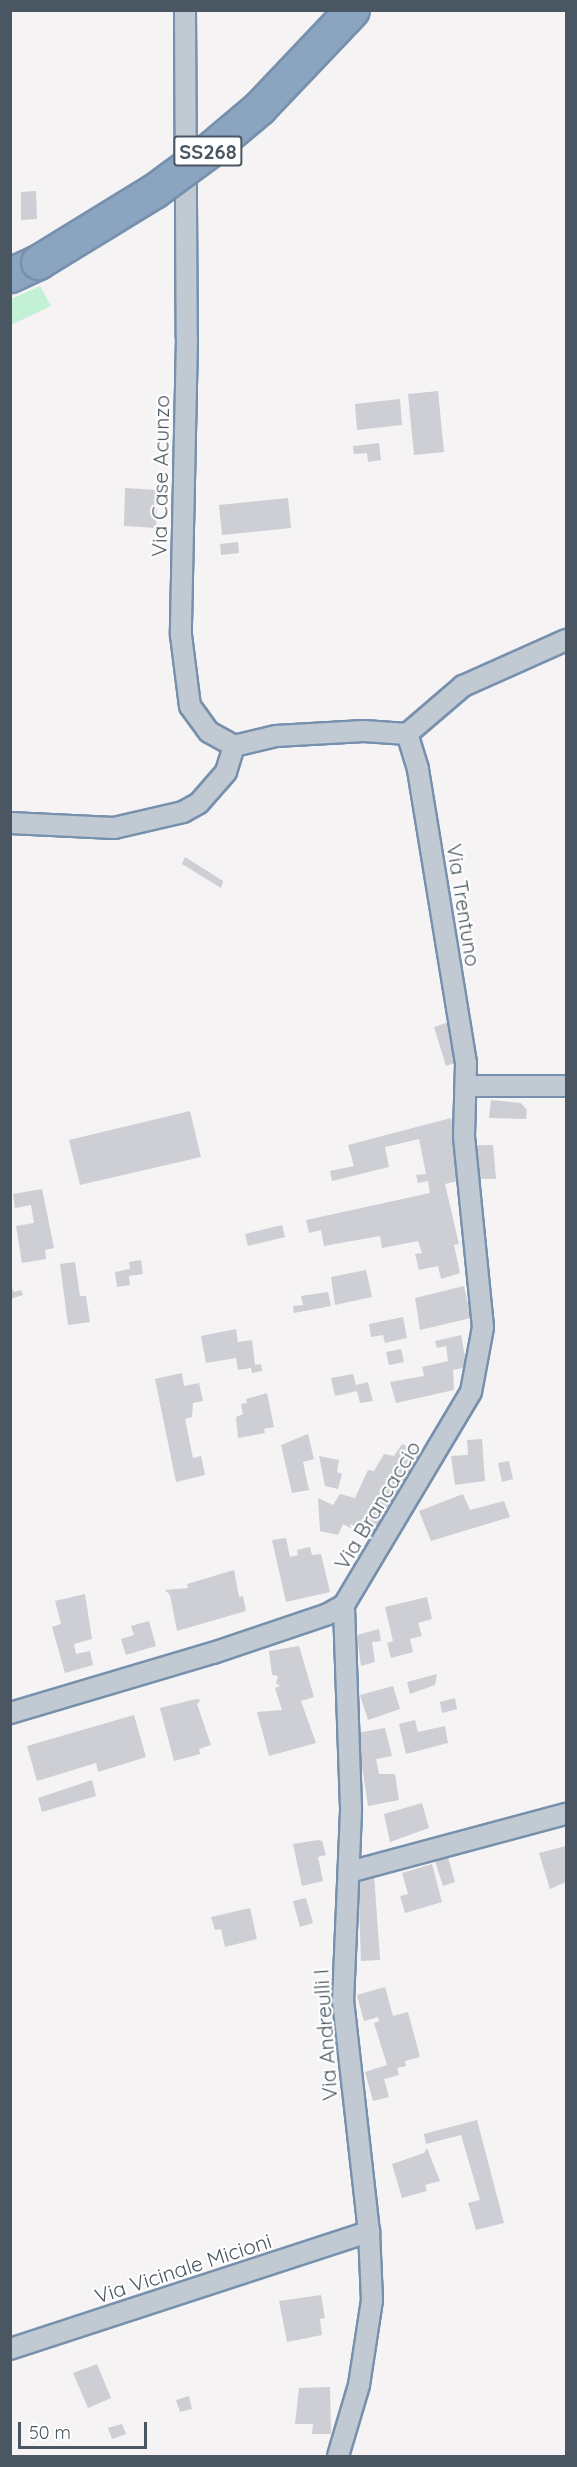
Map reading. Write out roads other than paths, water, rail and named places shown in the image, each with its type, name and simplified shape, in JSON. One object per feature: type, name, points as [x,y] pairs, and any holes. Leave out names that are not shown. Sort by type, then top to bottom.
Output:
[{"type":"highway","name":"SS268","points":[[24,268],[106,222],[208,151],[259,108],[352,10]]},
{"type":"street","name":"Via Case Acunzo","points":[[185,10],[187,338],[181,635],[190,706],[209,732],[234,746]]},
{"type":"street","points":[[10,823],[114,828],[183,812],[199,803],[226,772],[234,746],[276,736],[364,731],[407,734],[463,686],[567,640]]},
{"type":"street","name":"Via Trentuno","points":[[407,734],[418,769],[463,1044],[466,1086]]},
{"type":"street","points":[[466,1086],[567,1086]]},
{"type":"street","name":"Via Brancaccio","points":[[10,1713],[213,1653],[328,1614],[344,1605],[471,1392],[483,1327],[464,1136],[466,1086]]},
{"type":"street","name":"Via Andreulli I","points":[[338,2457],[357,2396],[370,2333],[373,2277],[344,2027],[344,1940],[349,1872],[344,1605]]},
{"type":"street","points":[[349,1872],[567,1814]]},
{"type":"street","name":"Via Vicinale Micioni","points":[[10,2349],[369,2232]]}]
